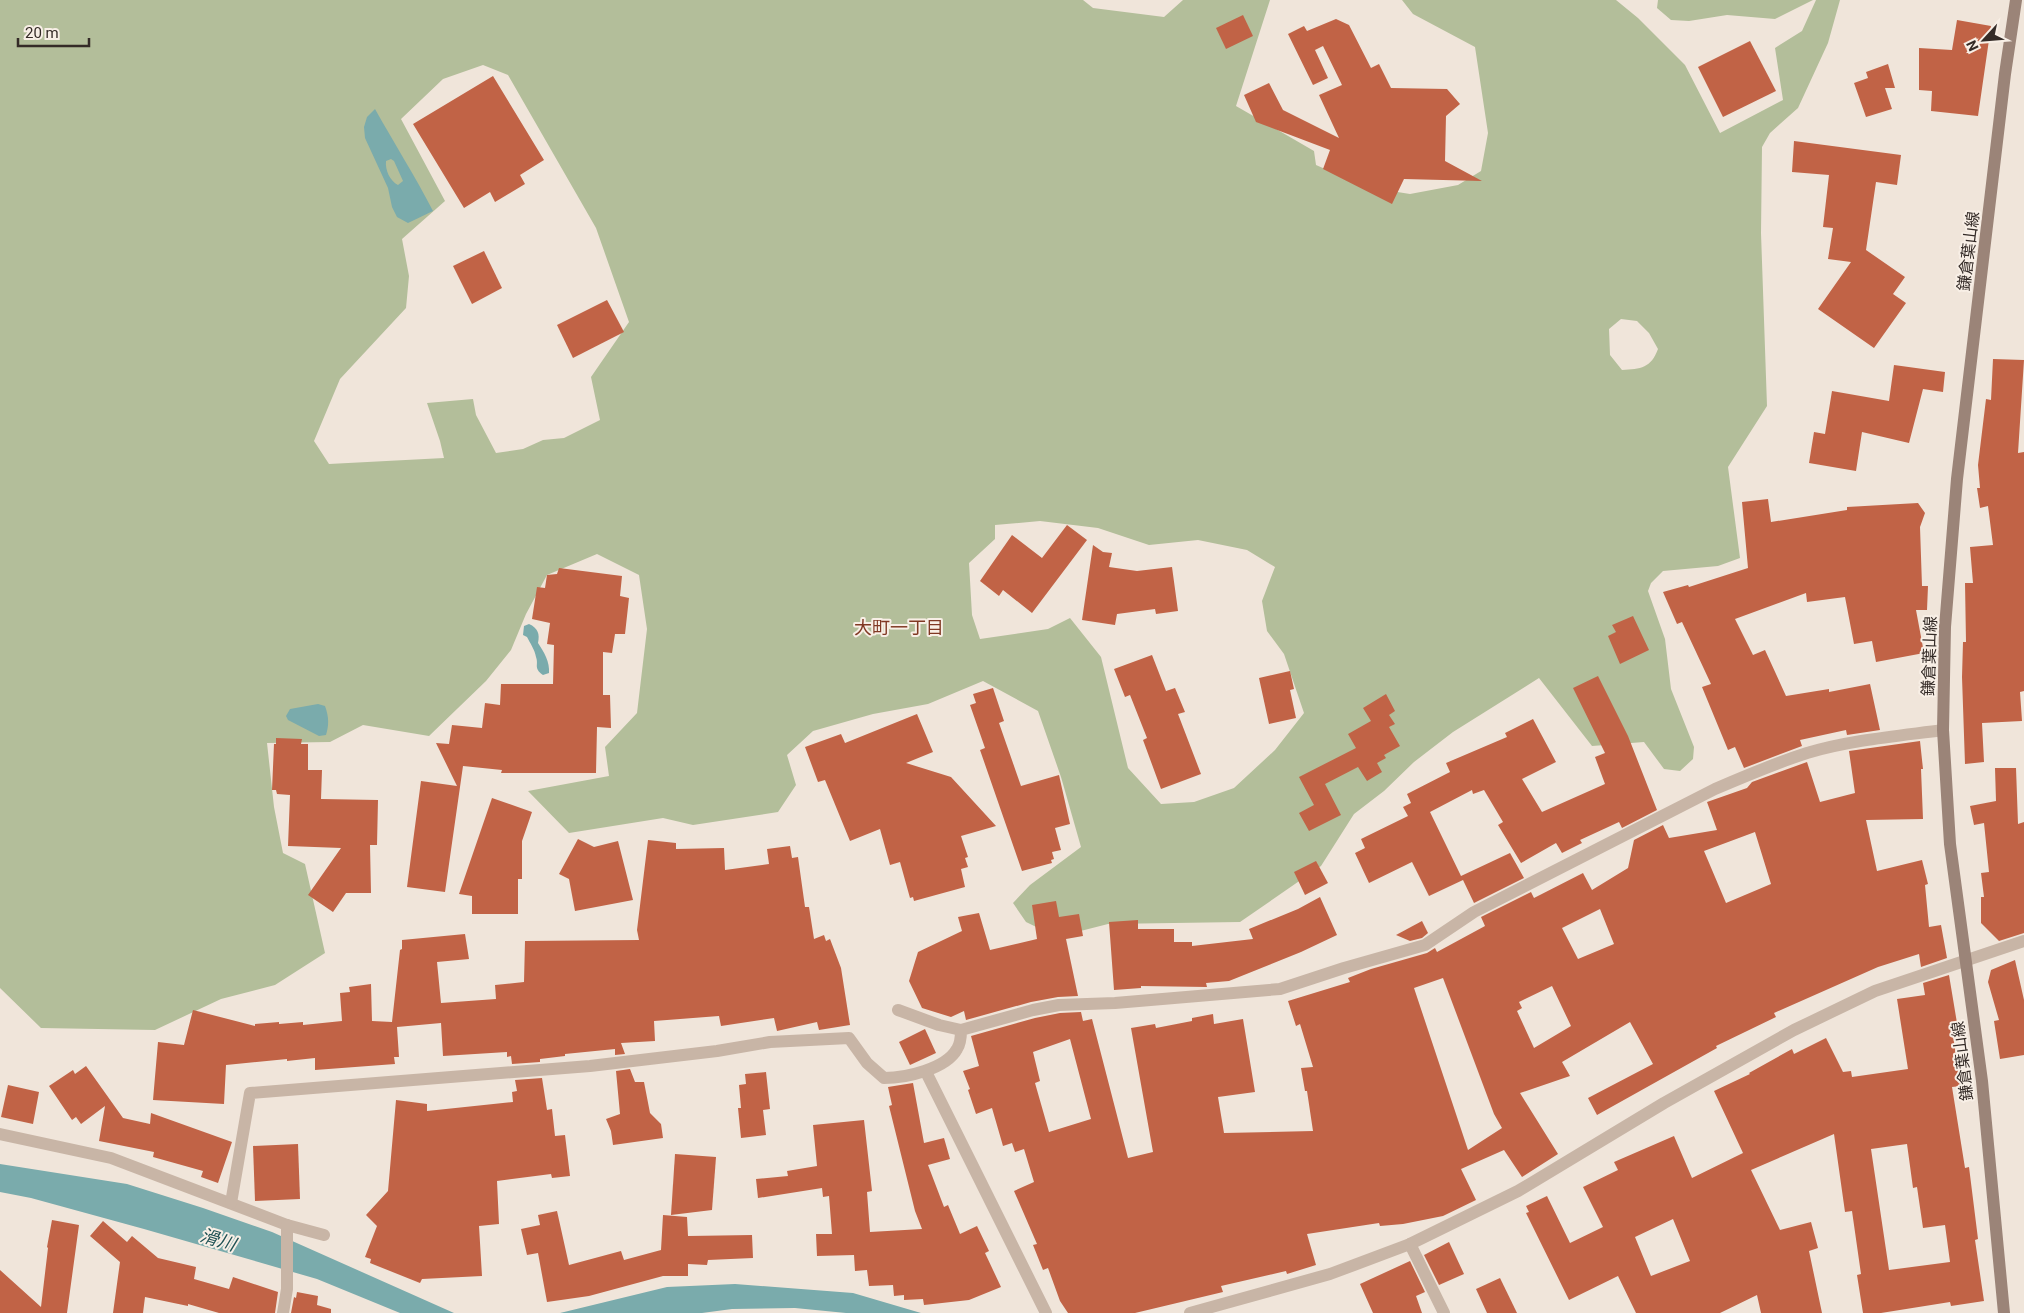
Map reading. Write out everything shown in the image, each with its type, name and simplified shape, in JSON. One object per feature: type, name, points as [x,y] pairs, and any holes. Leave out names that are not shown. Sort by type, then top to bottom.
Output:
[{"type":"main road","name":"鎌倉葉山線","points":[[2004,1313],[1983,1091],[1950,844],[1943,730],[1945,627],[1957,479],[2005,74],[2016,0]]},
{"type":"street","points":[[898,1010],[939,1025],[961,1030],[1033,1010],[1059,1006],[1115,1004],[1280,989],[1425,944],[1474,912],[1742,777],[1809,753],[1860,742],[1943,730]]},
{"type":"street","points":[[1190,1313],[1330,1274],[1410,1244],[1518,1191],[1664,1103],[1794,1030],[1875,991],[2024,941]]},
{"type":"street","points":[[231,1203],[250,1093],[590,1066],[717,1051],[770,1042],[849,1038],[866,1063],[884,1078],[926,1072],[953,1054],[958,1047],[961,1030]]},
{"type":"street","points":[[926,1072],[1046,1313]]},
{"type":"street","points":[[0,1134],[111,1158],[287,1225],[324,1235]]},
{"type":"street","points":[[283,1313],[287,1289],[287,1225]]},
{"type":"street","points":[[1410,1244],[1444,1313]]},
{"type":"green space","points":[[0,0],[1083,0],[1093,8],[1164,17],[1183,0],[1270,0],[1236,106],[1314,151],[1316,165],[1366,187],[1410,194],[1458,185],[1481,171],[1488,133],[1475,47],[1413,14],[1402,0],[1616,0],[1638,18],[1685,65],[1720,133],[1783,100],[1775,48],[1802,31],[1816,0],[1840,0],[1828,43],[1798,108],[1770,133],[1762,147],[1761,233],[1767,406],[1728,467],[1740,558],[1718,566],[1663,571],[1651,583],[1648,591],[1665,639],[1671,689],[1694,747],[1693,759],[1680,771],[1664,769],[1644,742],[1592,746],[1539,678],[1453,732],[1414,762],[1384,791],[1354,814],[1321,866],[1240,922],[1108,924],[1057,937],[1026,922],[1013,903],[1030,885],[1081,847],[1061,777],[1038,711],[983,681],[928,704],[873,714],[813,731],[787,755],[796,785],[778,812],[693,825],[663,818],[569,833],[528,791],[609,776],[605,747],[637,713],[647,629],[639,575],[597,554],[547,575],[526,614],[511,650],[486,681],[429,736],[363,725],[330,742],[267,743],[274,807],[283,853],[305,864],[325,953],[275,985],[221,999],[155,1030],[41,1028],[0,988]],"holes":[[[483,65],[508,75],[596,228],[629,322],[591,377],[600,420],[564,438],[543,440],[523,449],[496,453],[476,415],[473,399],[427,403],[444,458],[329,464],[314,441],[340,379],[406,308],[409,276],[402,239],[445,201],[401,119],[443,79]],[[1621,319],[1637,321],[1649,333],[1658,349],[1649,364],[1640,368],[1622,370],[1610,355],[1609,329]],[[1040,521],[1098,528],[1149,545],[1198,540],[1247,550],[1275,567],[1262,601],[1267,631],[1284,654],[1304,713],[1275,750],[1234,788],[1194,802],[1161,804],[1128,768],[1101,657],[1070,618],[1048,629],[980,639],[972,615],[969,563],[995,539],[995,525]]]},
{"type":"green space","points":[[1658,0],[1813,0],[1775,19],[1727,15],[1689,21],[1671,20],[1657,8]]},
{"type":"water","points":[[375,109],[433,211],[408,223],[397,217],[392,207],[388,188],[365,138],[364,127],[367,117]],"holes":[[[391,159],[394,161],[403,181],[398,185],[390,178],[386,168],[386,161]]]},
{"type":"water","points":[[529,624],[538,632],[538,643],[548,661],[549,673],[543,675],[538,670],[534,649],[527,637],[523,635],[524,626]]},
{"type":"water","points":[[318,704],[325,706],[328,721],[326,735],[319,736],[288,720],[286,716],[290,709]]},
{"type":"water","name":"滑川","points":[[0,1164],[127,1184],[203,1208],[272,1232],[454,1313],[400,1313],[317,1279],[144,1229],[31,1198],[0,1192]]},
{"type":"water","points":[[735,1284],[853,1293],[921,1313],[846,1313],[795,1308],[732,1309],[702,1313],[560,1313],[667,1287]]},
{"type":"building","points":[[1243,15],[1253,36],[1226,49],[1216,28]]},
{"type":"building","points":[[1336,19],[1349,25],[1371,68],[1379,64],[1391,88],[1447,89],[1460,104],[1446,116],[1445,161],[1482,181],[1404,179],[1392,204],[1323,169],[1330,150],[1256,122],[1244,95],[1269,83],[1283,110],[1339,138],[1319,95],[1342,85],[1323,46],[1315,50],[1328,78],[1313,85],[1288,34],[1304,26],[1307,31]]},
{"type":"building","points":[[1957,20],[1991,26],[1978,116],[1931,111],[1932,91],[1919,90],[1919,48],[1952,50]]},
{"type":"building","points":[[1750,41],[1776,91],[1723,117],[1698,67]]},
{"type":"building","points":[[1888,64],[1895,88],[1885,88],[1892,109],[1866,117],[1854,83],[1868,78],[1866,72]]},
{"type":"building","points":[[493,76],[544,160],[520,175],[525,184],[495,202],[490,192],[464,208],[413,124]]},
{"type":"building","points":[[1794,141],[1901,155],[1897,185],[1876,182],[1866,250],[1905,277],[1893,294],[1906,303],[1874,348],[1818,309],[1851,262],[1828,259],[1833,228],[1823,227],[1829,175],[1792,172]]},
{"type":"building","points":[[484,251],[502,288],[472,304],[453,266]]},
{"type":"building","points":[[607,300],[624,332],[573,358],[557,325]]},
{"type":"building","points":[[1993,359],[2024,360],[2018,453],[2024,452],[2024,691],[2020,692],[2022,721],[1982,723],[1984,762],[1965,764],[1962,677],[1963,642],[1966,642],[1965,583],[1973,583],[1970,547],[1993,545],[1988,506],[1980,508],[1977,488],[1980,488],[1978,465],[1986,399],[1991,400]]},
{"type":"building","points":[[1894,365],[1945,372],[1943,392],[1923,389],[1909,443],[1862,432],[1856,471],[1809,463],[1814,432],[1825,434],[1832,391],[1889,401]]},
{"type":"building","points":[[1768,499],[1771,522],[1847,510],[1847,507],[1918,503],[1925,513],[1920,527],[1922,586],[1928,586],[1927,610],[1916,610],[1924,653],[1876,662],[1872,641],[1854,644],[1845,597],[1807,602],[1806,593],[1735,619],[1753,655],[1765,650],[1786,696],[1829,689],[1829,692],[1870,684],[1880,730],[1847,735],[1846,730],[1800,740],[1802,746],[1744,768],[1735,747],[1728,750],[1702,687],[1711,684],[1682,622],[1677,624],[1663,592],[1688,585],[1689,587],[1748,568],[1742,502]]},
{"type":"building","points":[[1067,525],[1087,540],[1032,613],[1003,590],[999,596],[980,581],[1012,535],[1042,558]]},
{"type":"building","points":[[1093,545],[1103,552],[1112,553],[1109,567],[1137,571],[1172,567],[1178,611],[1156,614],[1155,609],[1117,614],[1115,625],[1082,620]]},
{"type":"building","points":[[559,568],[622,576],[620,596],[629,598],[625,634],[615,634],[612,653],[603,652],[603,695],[610,695],[611,728],[597,727],[596,773],[501,773],[502,770],[463,766],[445,892],[407,887],[421,781],[457,786],[436,743],[449,744],[452,725],[482,728],[485,703],[500,705],[501,684],[553,684],[554,645],[547,644],[550,623],[532,619],[537,587],[545,588],[547,575],[557,574]]},
{"type":"building","points":[[1633,616],[1649,650],[1620,664],[1608,636],[1616,632],[1612,625]]},
{"type":"building","points":[[1152,655],[1166,691],[1175,688],[1185,712],[1178,714],[1201,774],[1161,789],[1143,740],[1147,738],[1130,695],[1125,697],[1114,669]]},
{"type":"building","points":[[1290,671],[1294,689],[1290,690],[1296,718],[1269,724],[1259,678]]},
{"type":"building","points":[[1598,676],[1628,736],[1657,810],[1622,828],[1619,822],[1580,840],[1582,843],[1562,853],[1556,843],[1521,863],[1498,825],[1503,822],[1484,790],[1473,794],[1472,790],[1430,812],[1461,876],[1510,853],[1524,878],[1474,903],[1463,880],[1429,896],[1412,862],[1369,883],[1355,853],[1365,848],[1361,839],[1408,816],[1403,807],[1411,803],[1407,794],[1450,772],[1446,763],[1507,737],[1505,733],[1533,719],[1556,762],[1522,779],[1542,812],[1605,784],[1595,757],[1605,753],[1573,688]]},
{"type":"building","points":[[993,688],[1004,721],[999,723],[1021,786],[1059,775],[1070,824],[1055,828],[1061,850],[1052,852],[1054,859],[1051,860],[1052,863],[1022,871],[980,750],[985,748],[970,705],[976,703],[973,694]]},
{"type":"building","points":[[1386,694],[1395,711],[1389,715],[1395,724],[1389,727],[1400,746],[1384,755],[1386,758],[1377,763],[1382,772],[1367,781],[1358,767],[1325,784],[1341,815],[1309,831],[1299,813],[1314,805],[1299,777],[1356,748],[1348,734],[1371,721],[1363,708]]},
{"type":"building","points":[[917,714],[933,752],[906,763],[951,777],[996,826],[961,836],[968,857],[965,858],[968,867],[961,869],[965,887],[914,901],[913,897],[910,898],[900,862],[890,865],[880,829],[850,841],[825,780],[818,782],[805,747],[841,734],[845,743]]},
{"type":"building","points":[[276,738],[302,739],[301,744],[308,744],[308,770],[322,770],[321,799],[378,800],[377,845],[370,845],[371,893],[346,893],[333,912],[308,895],[341,848],[288,846],[290,795],[277,794],[276,790],[272,790],[274,744],[276,744]]},
{"type":"building","points":[[1920,741],[1923,769],[1921,769],[1923,819],[1866,820],[1877,871],[1922,860],[1928,884],[1925,885],[1929,927],[1941,925],[1947,958],[1921,967],[1919,954],[1878,967],[1774,1013],[1776,1017],[1716,1046],[1717,1048],[1597,1115],[1588,1098],[1653,1064],[1630,1022],[1562,1062],[1570,1076],[1520,1093],[1558,1154],[1522,1177],[1504,1150],[1461,1169],[1476,1200],[1443,1216],[1403,1224],[1380,1226],[1379,1223],[1307,1234],[1316,1265],[1287,1274],[1286,1271],[1221,1286],[1223,1292],[1135,1313],[1068,1313],[1060,1301],[1048,1268],[1043,1270],[1033,1245],[1037,1244],[1014,1191],[1034,1182],[1024,1149],[1015,1152],[1012,1143],[1003,1146],[992,1108],[976,1114],[963,1071],[979,1066],[971,1036],[1060,1013],[1081,1012],[1083,1021],[1092,1019],[1128,1158],[1153,1152],[1131,1028],[1155,1024],[1156,1028],[1192,1021],[1192,1018],[1213,1014],[1214,1024],[1243,1019],[1255,1092],[1218,1097],[1224,1133],[1313,1131],[1307,1091],[1305,1091],[1301,1068],[1313,1067],[1300,1024],[1296,1026],[1288,1001],[1350,982],[1348,978],[1371,969],[1427,953],[1435,948],[1437,952],[1485,926],[1481,917],[1531,892],[1534,898],[1583,873],[1592,890],[1628,868],[1634,840],[1663,825],[1669,838],[1717,830],[1707,802],[1747,788],[1752,782],[1807,762],[1820,802],[1855,793],[1849,751]],"holes":[[[1755,832],[1771,884],[1726,903],[1704,851]],[[1600,909],[1614,944],[1578,959],[1562,928]],[[1443,978],[1494,1114],[1502,1128],[1468,1150],[1414,988]],[[1552,986],[1571,1026],[1534,1048],[1517,1011],[1522,1008],[1519,1002]],[[1070,1039],[1091,1119],[1049,1132],[1035,1083],[1040,1081],[1033,1052]]]},
{"type":"building","points":[[1995,768],[2016,768],[2018,824],[2024,822],[2024,933],[1999,941],[1981,923],[1981,897],[1984,897],[1981,873],[1989,872],[1984,823],[1974,825],[1970,806],[1996,801]]},
{"type":"building","points":[[492,798],[532,812],[522,841],[522,879],[518,879],[518,914],[472,914],[472,896],[459,894]]},
{"type":"building","points":[[578,839],[594,847],[618,841],[633,900],[575,911],[569,879],[559,874]]},
{"type":"building","points":[[648,840],[676,843],[676,849],[724,848],[725,870],[769,864],[767,849],[790,846],[792,858],[798,857],[805,907],[809,907],[814,939],[824,935],[826,941],[830,939],[841,968],[850,1025],[819,1030],[817,1022],[777,1031],[774,1018],[721,1026],[719,1016],[654,1021],[655,1041],[621,1043],[625,1054],[615,1055],[615,1049],[565,1054],[565,1056],[540,1059],[540,1062],[512,1064],[511,1056],[507,1057],[507,1052],[443,1056],[441,1023],[397,1027],[399,1057],[394,1057],[395,1064],[315,1070],[315,1058],[226,1065],[224,1104],[153,1100],[158,1042],[184,1045],[193,1010],[255,1026],[255,1024],[279,1022],[279,1024],[303,1022],[303,1025],[342,1021],[340,993],[350,992],[349,987],[371,984],[372,1021],[392,1022],[402,940],[465,934],[469,959],[437,962],[441,1003],[496,999],[495,985],[524,982],[525,941],[639,940],[637,930]]},
{"type":"building","points":[[1316,861],[1328,883],[1305,895],[1294,872]]},
{"type":"building","points":[[1320,897],[1337,935],[1301,952],[1229,981],[1206,983],[1207,987],[1141,986],[1141,988],[1114,990],[1109,922],[1138,920],[1138,929],[1174,929],[1174,942],[1192,942],[1192,946],[1253,939],[1249,929],[1298,909]]},
{"type":"building","points":[[1056,901],[1059,917],[1079,914],[1083,936],[1066,939],[1078,996],[1058,997],[1031,1002],[966,1020],[964,1011],[951,1017],[922,1008],[909,981],[918,952],[962,931],[958,917],[979,913],[990,950],[1037,939],[1032,905]]},
{"type":"building","points":[[1422,921],[1428,933],[1422,938],[1410,941],[1396,935]]},
{"type":"building","points":[[2015,960],[2024,1000],[2024,1055],[2000,1059],[1994,1021],[1999,1020],[1988,982],[1991,970]]},
{"type":"building","points":[[1949,975],[1958,1029],[1952,1030],[1961,1086],[1952,1087],[1965,1168],[1969,1167],[1978,1239],[1975,1240],[1984,1301],[1951,1306],[1950,1302],[1881,1313],[1863,1313],[1857,1275],[1861,1274],[1852,1211],[1845,1212],[1834,1134],[1751,1170],[1780,1230],[1811,1222],[1818,1248],[1809,1251],[1822,1313],[1761,1313],[1757,1295],[1720,1313],[1636,1313],[1618,1276],[1569,1300],[1526,1213],[1529,1212],[1526,1206],[1547,1196],[1570,1243],[1603,1227],[1583,1187],[1618,1170],[1614,1162],[1674,1136],[1692,1178],[1743,1153],[1714,1091],[1750,1074],[1792,1049],[1794,1054],[1826,1038],[1843,1072],[1851,1071],[1852,1077],[1908,1069],[1897,999],[1925,995],[1923,983]],"holes":[[[1907,1144],[1913,1188],[1917,1187],[1923,1228],[1945,1225],[1950,1262],[1889,1270],[1871,1149]],[[1673,1219],[1690,1261],[1651,1276],[1635,1237]]]},
{"type":"building","points":[[925,1029],[936,1053],[910,1065],[899,1042]]},
{"type":"building","points":[[86,1066],[123,1118],[150,1124],[151,1113],[232,1142],[218,1183],[201,1177],[203,1171],[153,1157],[154,1152],[99,1141],[105,1106],[81,1124],[76,1117],[72,1120],[49,1086],[73,1070],[75,1074]]},
{"type":"building","points":[[630,1069],[635,1082],[644,1082],[650,1113],[661,1124],[663,1138],[613,1145],[611,1131],[606,1119],[620,1114],[616,1071]]},
{"type":"building","points":[[766,1072],[770,1109],[763,1110],[766,1135],[741,1138],[738,1108],[741,1108],[739,1085],[746,1084],[745,1074]]},
{"type":"building","points":[[542,1078],[547,1110],[552,1109],[555,1136],[565,1135],[570,1176],[552,1178],[551,1174],[497,1181],[499,1224],[479,1226],[482,1276],[422,1279],[420,1283],[370,1263],[371,1259],[365,1257],[377,1226],[366,1215],[388,1191],[396,1100],[427,1104],[427,1111],[513,1102],[512,1092],[517,1091],[515,1080]]},
{"type":"building","points":[[913,1083],[924,1143],[944,1138],[950,1159],[928,1165],[944,1207],[948,1205],[960,1234],[977,1226],[989,1251],[985,1253],[1001,1287],[969,1300],[924,1305],[923,1299],[904,1300],[904,1295],[894,1296],[893,1285],[869,1286],[867,1270],[855,1271],[854,1255],[817,1256],[816,1234],[832,1234],[829,1196],[823,1197],[822,1188],[758,1198],[756,1179],[788,1176],[787,1171],[817,1166],[813,1125],[864,1120],[872,1191],[867,1192],[870,1232],[922,1229],[915,1211],[889,1106],[892,1105],[888,1087]]},
{"type":"building","points":[[8,1085],[39,1092],[33,1124],[1,1117]]},
{"type":"building","points":[[298,1144],[300,1199],[255,1201],[253,1146]]},
{"type":"building","points":[[675,1154],[716,1157],[712,1210],[671,1215]]},
{"type":"building","points":[[557,1211],[569,1265],[621,1251],[624,1260],[661,1250],[663,1215],[687,1217],[688,1236],[752,1235],[753,1258],[708,1260],[707,1265],[688,1264],[688,1276],[663,1276],[589,1296],[547,1302],[538,1253],[527,1255],[521,1229],[540,1225],[538,1215]]},
{"type":"building","points":[[52,1220],[79,1225],[67,1313],[0,1313],[0,1270],[41,1307],[47,1247]]},
{"type":"building","points":[[103,1221],[127,1242],[132,1236],[158,1258],[196,1267],[194,1279],[229,1289],[233,1277],[278,1292],[275,1313],[219,1313],[188,1304],[188,1306],[145,1297],[143,1313],[113,1313],[120,1262],[90,1236]]},
{"type":"building","points":[[1449,1242],[1464,1274],[1439,1285],[1424,1255]]},
{"type":"building","points":[[1410,1261],[1425,1292],[1416,1296],[1422,1313],[1373,1313],[1360,1284]]},
{"type":"building","points":[[1500,1278],[1517,1313],[1487,1313],[1476,1289]]},
{"type":"building","points":[[297,1292],[318,1296],[317,1305],[331,1309],[331,1313],[291,1313],[294,1297],[296,1298]]},
{"type":"district","name":"大町一丁目","points":[[899,628]]}]
